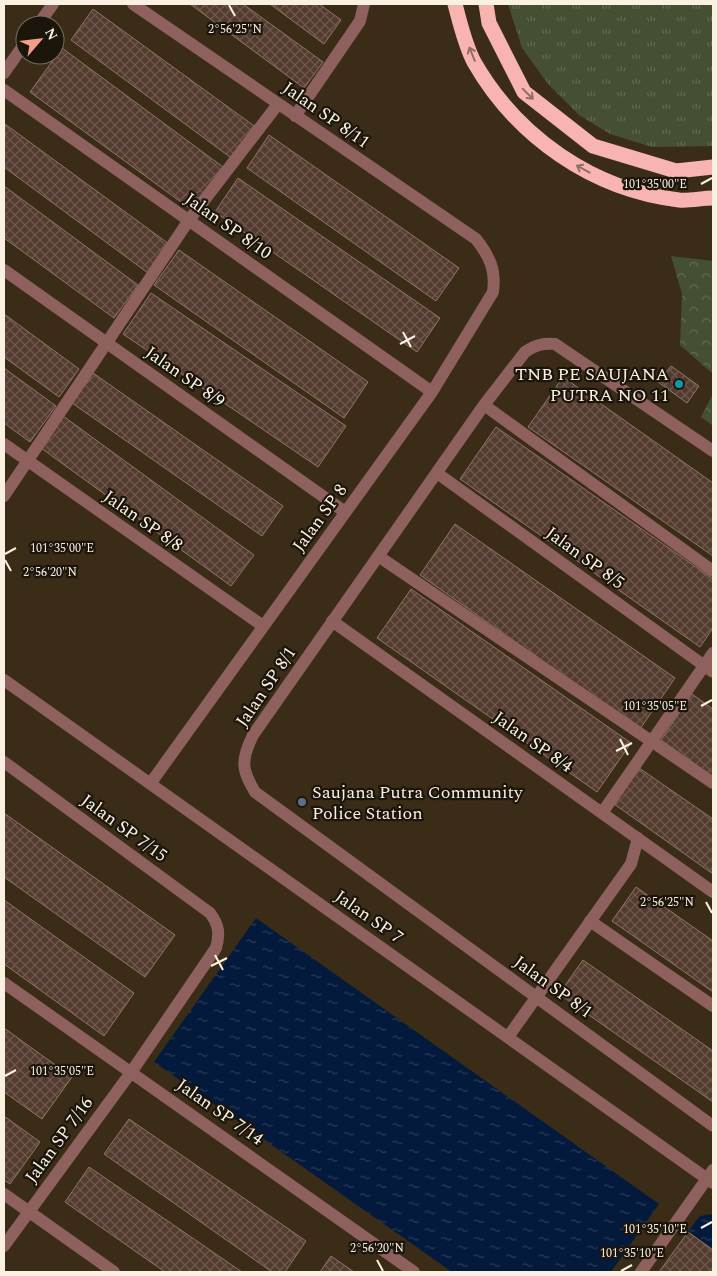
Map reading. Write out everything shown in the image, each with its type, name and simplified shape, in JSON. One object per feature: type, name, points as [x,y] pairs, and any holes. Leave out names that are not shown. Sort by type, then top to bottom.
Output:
[{"type":"highway","points":[[455,4],[474,60],[500,101],[531,134],[605,182],[680,200],[713,198]]},
{"type":"highway","points":[[486,4],[489,23],[524,92],[593,146],[676,171],[713,167]]},
{"type":"street","points":[[45,15],[53,4]]},
{"type":"street","name":"Jalan SP 8/11","points":[[133,4],[476,239],[492,262]]},
{"type":"street","points":[[295,116],[360,21],[364,4]]},
{"type":"street","points":[[4,73],[15,57]]},
{"type":"street","name":"Jalan SP 8/10","points":[[4,90],[432,392]]},
{"type":"street","points":[[4,496],[189,220],[278,104]]},
{"type":"street","name":"Jalan SP 8","points":[[150,784],[432,392],[493,292],[495,276],[492,262]]},
{"type":"street","name":"Jalan SP 8/9","points":[[4,270],[345,512]]},
{"type":"street","name":"Jalan SP 8/1","points":[[713,451],[555,344],[539,344],[525,352],[484,405],[253,735],[243,764],[246,777],[255,792],[713,1126]]},
{"type":"street","points":[[484,405],[713,571]]},
{"type":"street","name":"Jalan SP 8/8","points":[[4,444],[263,626]]},
{"type":"street","name":"Jalan SP 8/5","points":[[437,473],[709,669]]},
{"type":"street","points":[[378,556],[713,782]]},
{"type":"street","name":"Jalan SP 8/4","points":[[332,621],[713,892]]},
{"type":"street","points":[[602,813],[653,740],[709,669],[713,653]]},
{"type":"street","name":"Jalan SP 7","points":[[4,680],[508,1037],[711,1177]]},
{"type":"street","name":"Jalan SP 7/15","points":[[4,762],[210,913],[218,928]]},
{"type":"street","points":[[508,1037],[631,864],[638,838]]},
{"type":"street","points":[[590,921],[713,1006]]},
{"type":"street","name":"Jalan SP 7/16","points":[[4,1246],[132,1071],[216,948],[220,936],[218,928]]},
{"type":"street","name":"Jalan SP 7/14","points":[[4,983],[132,1071],[414,1272]]},
{"type":"street","points":[[641,1272],[711,1177]]},
{"type":"street","points":[[4,1194],[114,1272]]},
{"type":"green space","points":[[508,4],[713,4],[713,146],[652,147],[610,134],[579,115],[548,84],[522,48]]},
{"type":"green space","points":[[671,256],[713,261],[713,374],[680,345],[682,294]]},
{"type":"green space","points":[[713,394],[713,426],[701,417]]},
{"type":"water","points":[[256,918],[659,1204],[611,1272],[452,1272],[154,1062]]},
{"type":"water","points":[[713,1214],[713,1249],[688,1231],[700,1216]]},
{"type":"building","points":[[190,4],[243,4],[323,62],[304,88]]},
{"type":"building","points":[[270,4],[319,4],[341,20],[324,44]]},
{"type":"building","points":[[93,9],[257,128],[234,160],[71,40]]},
{"type":"building","points":[[65,50],[223,167],[192,210],[30,92],[50,65],[65,65]]},
{"type":"building","points":[[5,124],[169,244],[148,273],[4,167]]},
{"type":"building","points":[[269,135],[459,268],[436,301],[247,168]]},
{"type":"building","points":[[238,178],[440,318],[417,352],[215,212]]},
{"type":"building","points":[[4,186],[138,285],[114,318],[4,238]]},
{"type":"building","points":[[179,250],[368,382],[344,418],[154,285]]},
{"type":"building","points":[[151,293],[346,426],[318,467],[123,334]]},
{"type":"building","points":[[4,314],[79,369],[59,397],[4,357]]},
{"type":"building","name":"TNB PE SAUJANA PUTRA NO 11","points":[[671,366],[699,386],[687,403],[658,382]]},
{"type":"building","points":[[4,368],[56,406],[30,442],[4,423]]},
{"type":"building","points":[[93,373],[283,506],[262,536],[72,403]]},
{"type":"building","points":[[563,377],[713,483],[713,556],[528,427]]},
{"type":"building","points":[[63,416],[254,555],[231,586],[41,448]]},
{"type":"building","points":[[496,427],[713,579],[713,628],[700,647],[460,479]]},
{"type":"building","points":[[455,524],[675,678],[640,729],[420,575]]},
{"type":"building","points":[[411,589],[631,743],[597,792],[377,638]]},
{"type":"building","points":[[692,694],[713,709],[713,777],[661,740]]},
{"type":"building","points":[[639,768],[713,819],[713,874],[614,804]]},
{"type":"building","points":[[4,813],[175,935],[145,977],[4,877]]},
{"type":"building","points":[[636,887],[713,941],[713,992],[612,921]]},
{"type":"building","points":[[4,900],[134,993],[104,1036],[4,964]]},
{"type":"building","points":[[583,960],[713,1051],[713,1102],[559,994]]},
{"type":"building","points":[[4,1028],[72,1077],[42,1119],[4,1092]]},
{"type":"building","points":[[4,1116],[40,1142],[10,1184],[4,1180]]},
{"type":"building","points":[[129,1119],[306,1241],[285,1272],[272,1272],[104,1154]]},
{"type":"building","points":[[89,1167],[242,1272],[165,1272],[65,1202]]},
{"type":"building","points":[[688,1232],[713,1250],[713,1272],[659,1272]]},
{"type":"building","points":[[331,1256],[354,1272],[320,1272]]},
{"type":"place","name":"TNB PE SAUJANA PUTRA NO 11","points":[[679,384]]},
{"type":"place","name":"Saujana Putra Community Police Station","points":[[302,802]]}]
